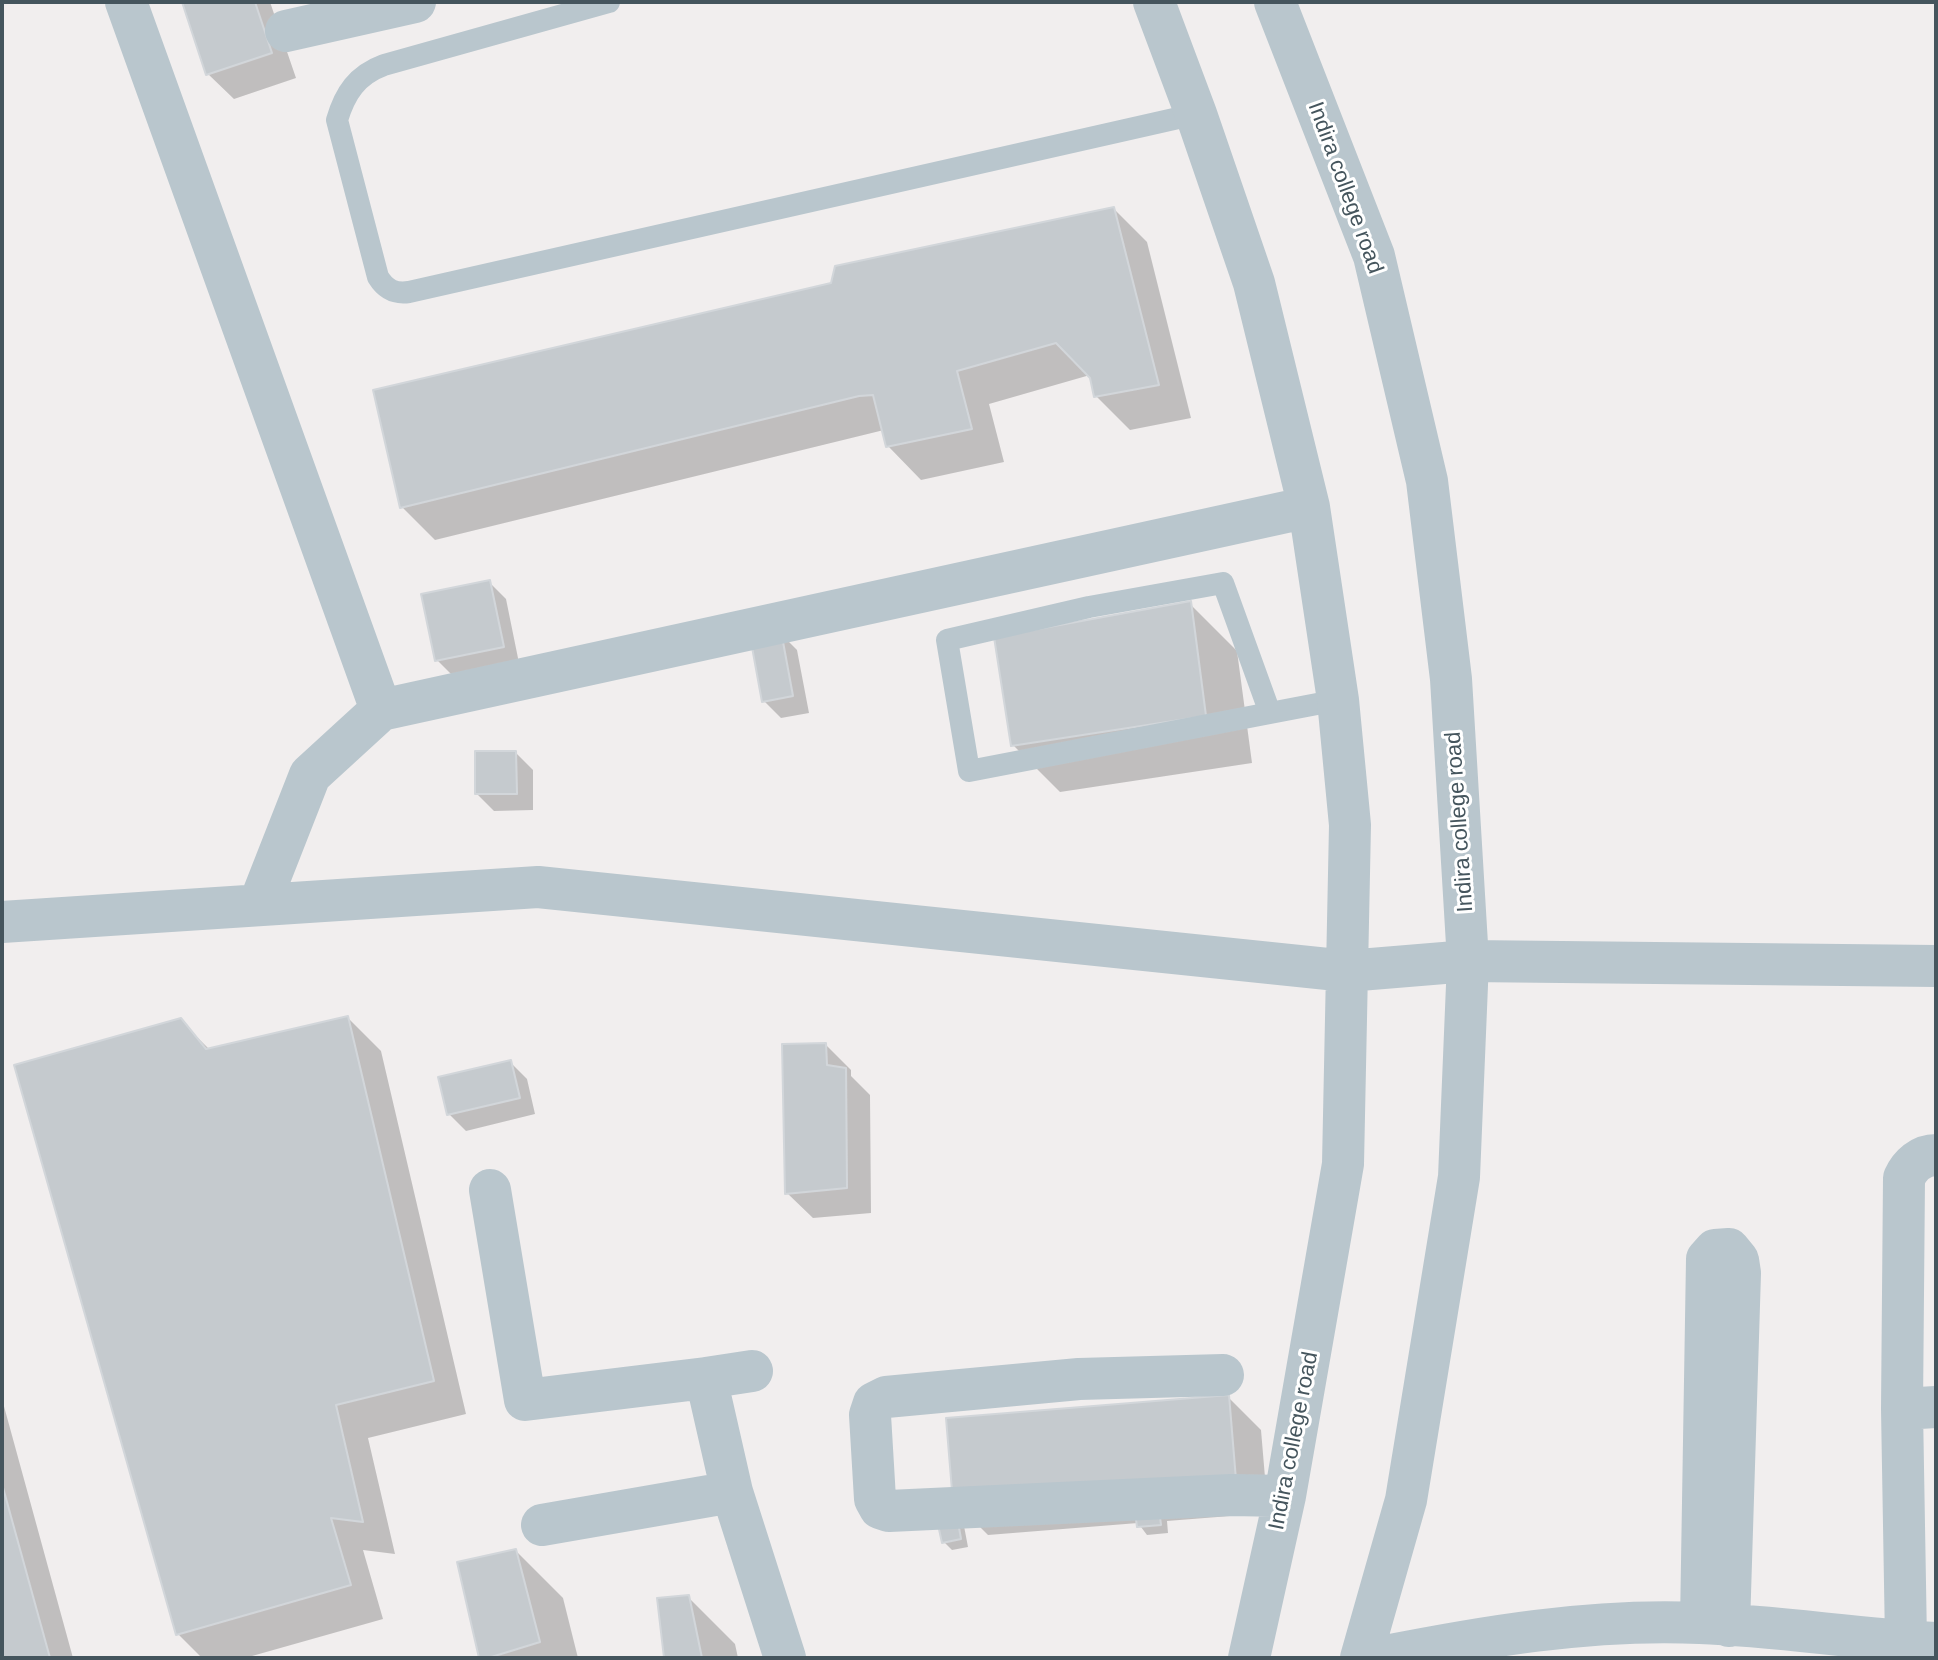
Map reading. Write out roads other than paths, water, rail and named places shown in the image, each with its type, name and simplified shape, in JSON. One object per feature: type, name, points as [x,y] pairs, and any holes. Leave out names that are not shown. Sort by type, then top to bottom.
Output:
[{"type":"street","points":[[126,2],[381,710]]},
{"type":"street","points":[[286,31],[415,2]]},
{"type":"street","name":"Indira college road","points":[[1154,2],[1254,283],[1309,507],[1338,700],[1350,825],[1343,1164],[1285,1496],[1249,1658]]},
{"type":"street","name":"Indira college road","points":[[1275,2],[1374,256],[1427,481],[1451,679],[1468,961],[1459,1177],[1406,1500],[1361,1658]]},
{"type":"street","points":[[259,905],[310,775],[381,710],[1309,507]]},
{"type":"street","points":[[2,922],[538,887],[1347,971],[1468,961],[1936,966]]},
{"type":"street","points":[[1375,1658],[1456,1642],[1614,1623],[1715,1624],[1921,1642],[1919,1408],[1904,1178],[1910,1167],[1929,1155],[1936,1155]]},
{"type":"street","points":[[490,1190],[525,1400],[752,1371]]},
{"type":"street","points":[[1729,1249],[1738,1260],[1740,1273],[1715,1624],[1707,1259],[1715,1250],[1729,1249]]},
{"type":"street","points":[[1223,1375],[1079,1379],[886,1397],[874,1403],[870,1415],[875,1499],[880,1508],[889,1511],[1231,1495],[1285,1496]]},
{"type":"street","points":[[706,1378],[732,1492],[785,1658]]},
{"type":"street","points":[[542,1525],[732,1492]]},
{"type":"lane","points":[[609,2],[384,65],[370,70],[357,80],[341,106],[337,120],[378,277],[388,289],[397,293],[409,292],[1196,114]]},
{"type":"lane","points":[[1270,713],[1223,583],[1089,607],[947,640],[969,771],[1338,700]]}]
